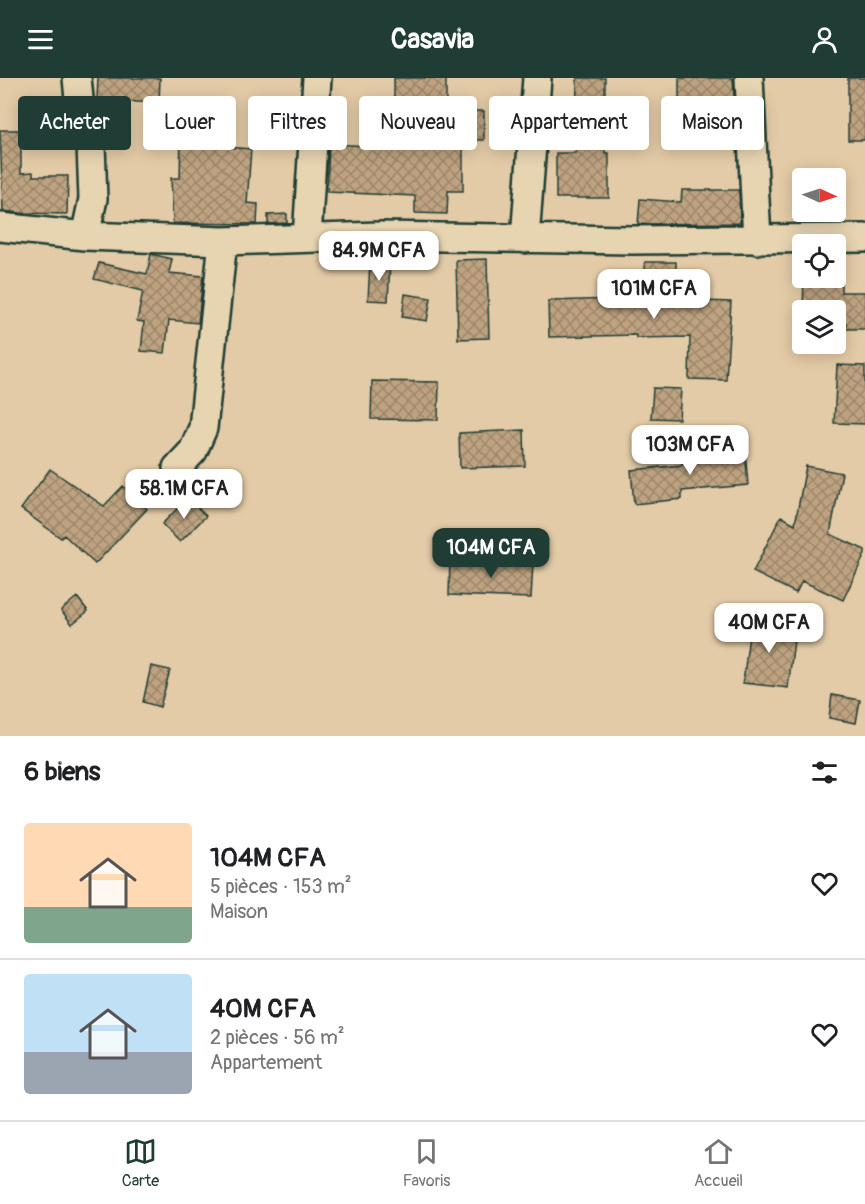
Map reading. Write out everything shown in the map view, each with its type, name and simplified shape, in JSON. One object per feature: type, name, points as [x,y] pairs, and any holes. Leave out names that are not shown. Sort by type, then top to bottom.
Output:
[{"type":"street","points":[[77,78],[79,99],[91,145],[93,200],[85,236]]},
{"type":"street","points":[[307,238],[317,78]]},
{"type":"street","points":[[525,239],[537,78]]},
{"type":"street","points":[[749,78],[756,240]]},
{"type":"street","points":[[0,227],[85,236],[224,241],[380,236],[756,240],[865,238]]},
{"type":"street","points":[[177,468],[193,451],[203,428],[224,241]]},
{"type":"building","points":[[98,78],[160,78],[159,96],[143,96],[143,102],[131,102],[131,96],[97,96]]},
{"type":"building","points":[[394,78],[446,78],[446,96],[394,96]]},
{"type":"building","points":[[577,78],[605,78],[605,96],[577,96]]},
{"type":"building","points":[[679,78],[733,78],[734,96],[679,96]]},
{"type":"building","points":[[848,78],[865,78],[865,140],[848,140]]},
{"type":"building","points":[[477,111],[484,111],[484,140],[477,140]]},
{"type":"building","points":[[0,130],[18,130],[21,173],[33,172],[33,176],[68,176],[67,214],[3,211]]},
{"type":"building","points":[[347,145],[359,145],[359,150],[463,150],[463,191],[448,191],[447,214],[415,213],[415,196],[327,192],[329,150],[347,150]]},
{"type":"building","points":[[236,148],[251,150],[247,203],[258,204],[257,224],[173,223],[171,178],[180,178],[181,150],[236,150]]},
{"type":"building","points":[[576,150],[605,150],[605,153],[609,153],[609,198],[556,198],[556,153],[576,153]]},
{"type":"building","points":[[682,190],[739,190],[740,223],[638,224],[640,199],[681,202]]},
{"type":"building","points":[[287,214],[287,223],[268,224],[268,215]]},
{"type":"building","points":[[151,254],[172,259],[169,273],[203,276],[198,323],[169,320],[165,353],[141,351],[144,322],[137,321],[143,291],[94,279],[99,263],[147,274]]},
{"type":"building","points":[[487,259],[489,338],[458,339],[456,260]]},
{"type":"building","points":[[370,262],[390,263],[388,301],[368,300]]},
{"type":"building","points":[[645,262],[676,262],[676,300],[731,302],[726,380],[689,379],[690,337],[636,338],[636,335],[549,337],[548,301],[615,299],[615,296],[646,299]]},
{"type":"building","points":[[804,288],[841,288],[841,292],[865,292],[865,329],[846,329],[846,300],[803,300]]},
{"type":"building","points":[[405,294],[431,298],[427,321],[402,317]]},
{"type":"building","points":[[837,365],[865,366],[865,424],[834,423]]},
{"type":"building","points":[[372,381],[439,382],[438,420],[371,419]]},
{"type":"building","points":[[653,388],[681,389],[679,419],[651,418]]},
{"type":"building","points":[[524,430],[525,466],[460,468],[459,433]]},
{"type":"building","points":[[745,450],[748,485],[682,491],[682,499],[634,504],[631,470],[682,465],[681,456]]},
{"type":"building","points":[[806,466],[842,473],[830,534],[865,550],[843,600],[802,581],[796,593],[753,572],[781,516],[795,524]]},
{"type":"building","points":[[50,469],[104,506],[123,486],[147,509],[95,564],[64,535],[61,538],[21,509]]},
{"type":"building","points":[[188,498],[206,516],[180,542],[162,524]]},
{"type":"building","points":[[450,560],[533,563],[531,598],[449,595]]},
{"type":"building","points":[[77,597],[88,611],[72,624],[61,610]]},
{"type":"building","points":[[751,619],[796,625],[788,688],[743,683]]},
{"type":"building","points":[[151,666],[170,670],[160,707],[143,702]]},
{"type":"building","points":[[832,695],[860,700],[856,723],[829,718]]}]
